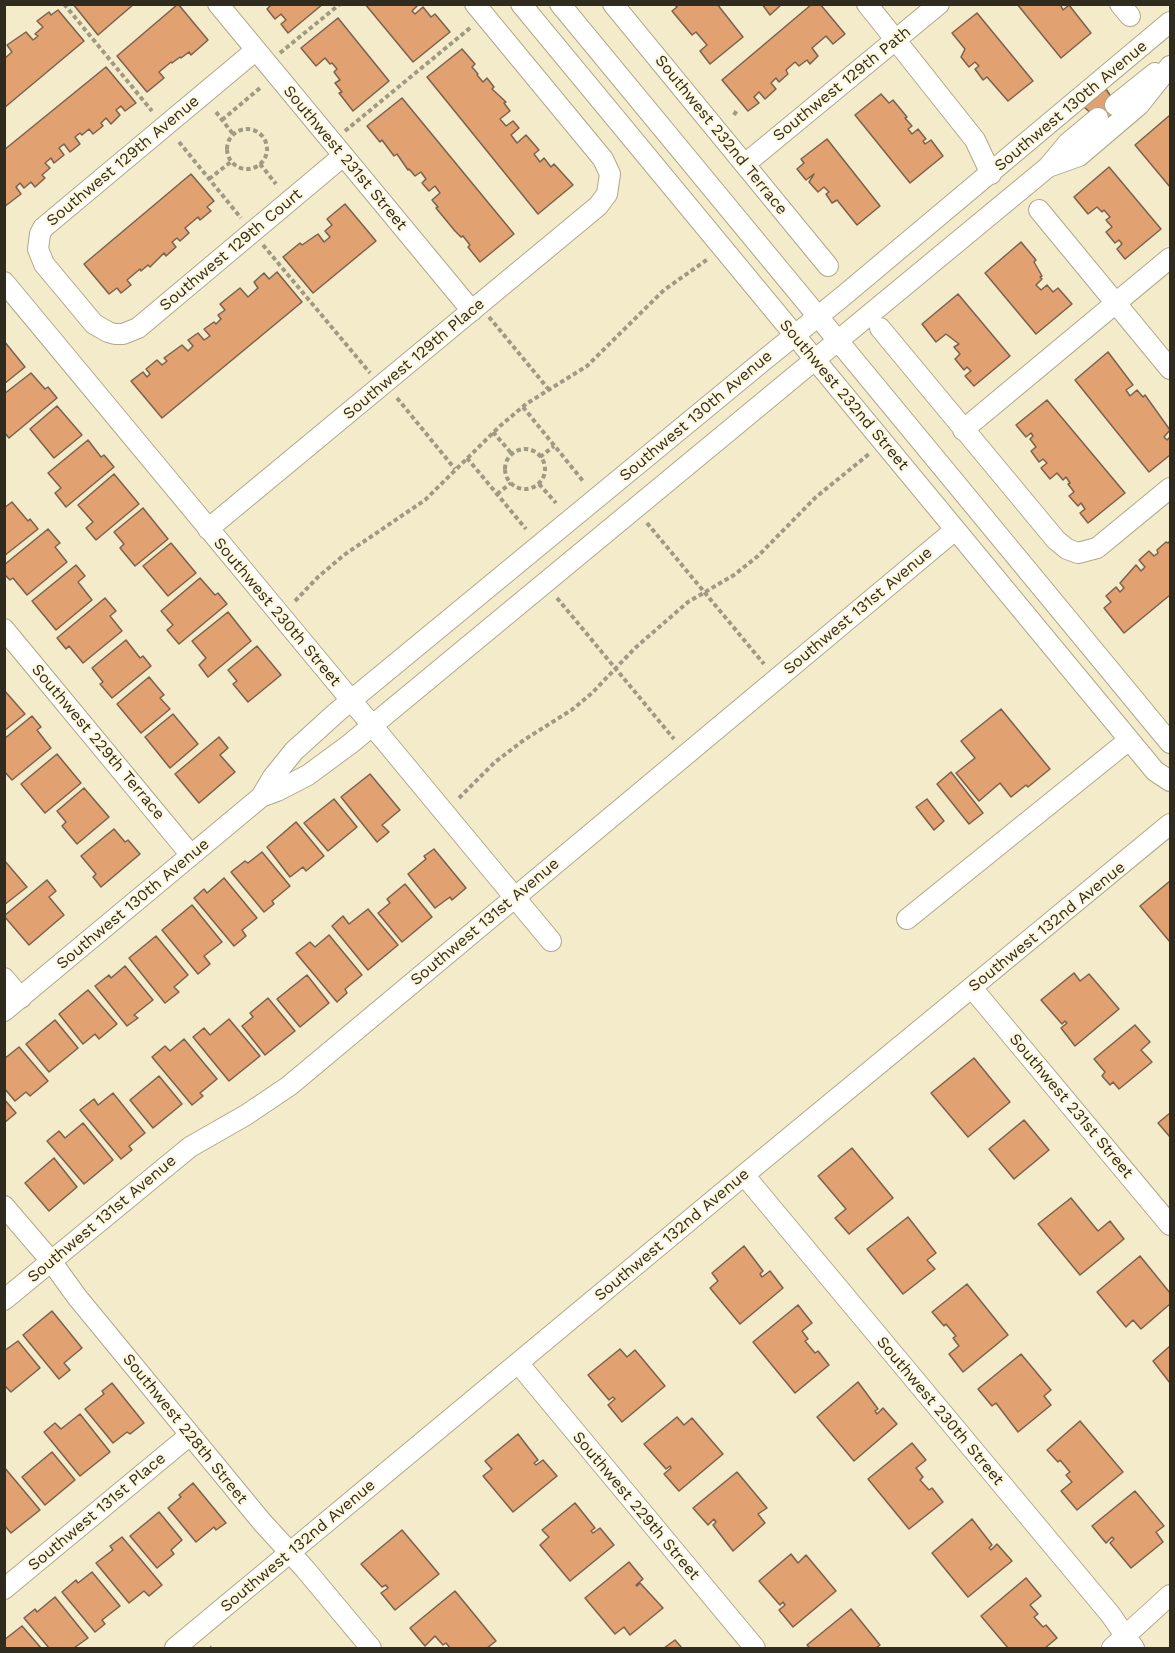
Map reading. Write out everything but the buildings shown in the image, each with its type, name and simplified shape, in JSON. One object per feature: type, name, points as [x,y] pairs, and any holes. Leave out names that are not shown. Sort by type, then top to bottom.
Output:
[{"type":"street","name":"Southwest 231st Street","points":[[218,4],[343,156],[479,312]]},
{"type":"street","name":"Southwest 129th Place","points":[[208,529],[479,312],[598,206],[607,194],[610,174],[603,159],[475,4]]},
{"type":"street","name":"Southwest 232nd Street","points":[[521,4],[1129,740],[1155,771],[1170,781]]},
{"type":"street","name":"Southwest 232nd Street","points":[[560,4],[1170,743]]},
{"type":"street","name":"Southwest 232nd Terrace","points":[[613,4],[828,266]]},
{"type":"street","points":[[867,4],[975,140],[991,174]]},
{"type":"street","name":"Southwest 129th Path","points":[[745,164],[939,4]]},
{"type":"street","name":"Southwest 130th Avenue","points":[[261,797],[273,777],[294,751],[351,701],[991,174],[1170,22]]},
{"type":"street","name":"Southwest 129th Avenue","points":[[116,334],[94,324],[44,264],[38,249],[40,234],[43,228],[256,50]]},
{"type":"street","name":"Southwest 130th Avenue","points":[[1111,73],[1121,99],[1170,64]]},
{"type":"street","name":"Southwest 130th Avenue","points":[[1048,167],[1079,156],[1139,105],[1170,64]]},
{"type":"street","name":"Southwest 130th Avenue","points":[[4,1011],[261,797],[321,767],[1048,167],[1068,143],[1098,118]]},
{"type":"street","name":"Southwest 129th Court","points":[[116,334],[123,334],[138,328],[343,156]]},
{"type":"street","points":[[1039,210],[1170,369]]},
{"type":"street","points":[[963,430],[1170,258]]},
{"type":"street","name":"Southwest 230th Street","points":[[4,282],[551,941]]},
{"type":"street","points":[[880,328],[1056,540],[1067,549],[1078,553],[1097,548],[1170,488]]},
{"type":"street","name":"Southwest 131st Avenue","points":[[4,1300],[190,1147],[246,1115],[289,1086],[955,530]]},
{"type":"street","name":"Southwest 229th Terrace","points":[[4,628],[191,855]]},
{"type":"street","points":[[907,919],[1129,740]]},
{"type":"street","name":"Southwest 132nd Avenue","points":[[175,1648],[1170,824]]},
{"type":"street","points":[[4,978],[21,998]]},
{"type":"street","name":"Southwest 231st Street","points":[[972,988],[1170,1225]]},
{"type":"street","name":"Southwest 230th Street","points":[[744,1175],[1124,1644]]},
{"type":"street","name":"Southwest 228th Street","points":[[4,1206],[190,1434],[370,1648]]},
{"type":"street","name":"Southwest 229th Street","points":[[518,1363],[754,1648]]},
{"type":"street","name":"Southwest 131st Place","points":[[4,1589],[190,1434]]},
{"type":"street","points":[[1124,1644],[1170,1595]]},
{"type":"path","points":[[64,4],[152,111]]},
{"type":"path","points":[[276,57],[340,4]]},
{"type":"path","points":[[339,135],[470,28]]},
{"type":"path","points":[[222,120],[260,88]]},
{"type":"path","points":[[734,115],[738,110]]},
{"type":"path","points":[[216,112],[233,134]]},
{"type":"path","points":[[247,129],[256,131],[263,138],[266,152],[260,164],[247,168],[239,167],[232,161],[227,149],[228,141],[233,134],[247,129]]},
{"type":"path","points":[[179,142],[245,223]]},
{"type":"path","points":[[209,179],[232,161]]},
{"type":"path","points":[[260,164],[276,184]]},
{"type":"path","points":[[259,240],[374,378]]},
{"type":"path","points":[[295,601],[332,565],[359,544],[419,505],[493,432],[523,408],[580,371],[664,290],[708,259]]},
{"type":"path","points":[[479,312],[550,391]]},
{"type":"path","points":[[397,398],[455,469]]},
{"type":"path","points":[[523,408],[583,481]]},
{"type":"path","points":[[493,432],[512,454]]},
{"type":"path","points":[[540,457],[554,446]]},
{"type":"path","points":[[525,450],[532,451],[540,457],[545,469],[544,477],[539,484],[525,489],[518,488],[511,483],[505,469],[512,454],[525,450]]},
{"type":"path","points":[[459,798],[486,769],[524,740],[582,702],[663,622],[688,602],[741,570],[758,556],[816,496],[870,454]]},
{"type":"path","points":[[467,458],[526,529]]},
{"type":"path","points":[[497,494],[511,483]]},
{"type":"path","points":[[539,484],[556,504]]},
{"type":"path","points":[[646,523],[764,664]]},
{"type":"path","points":[[557,598],[674,739]]}]
